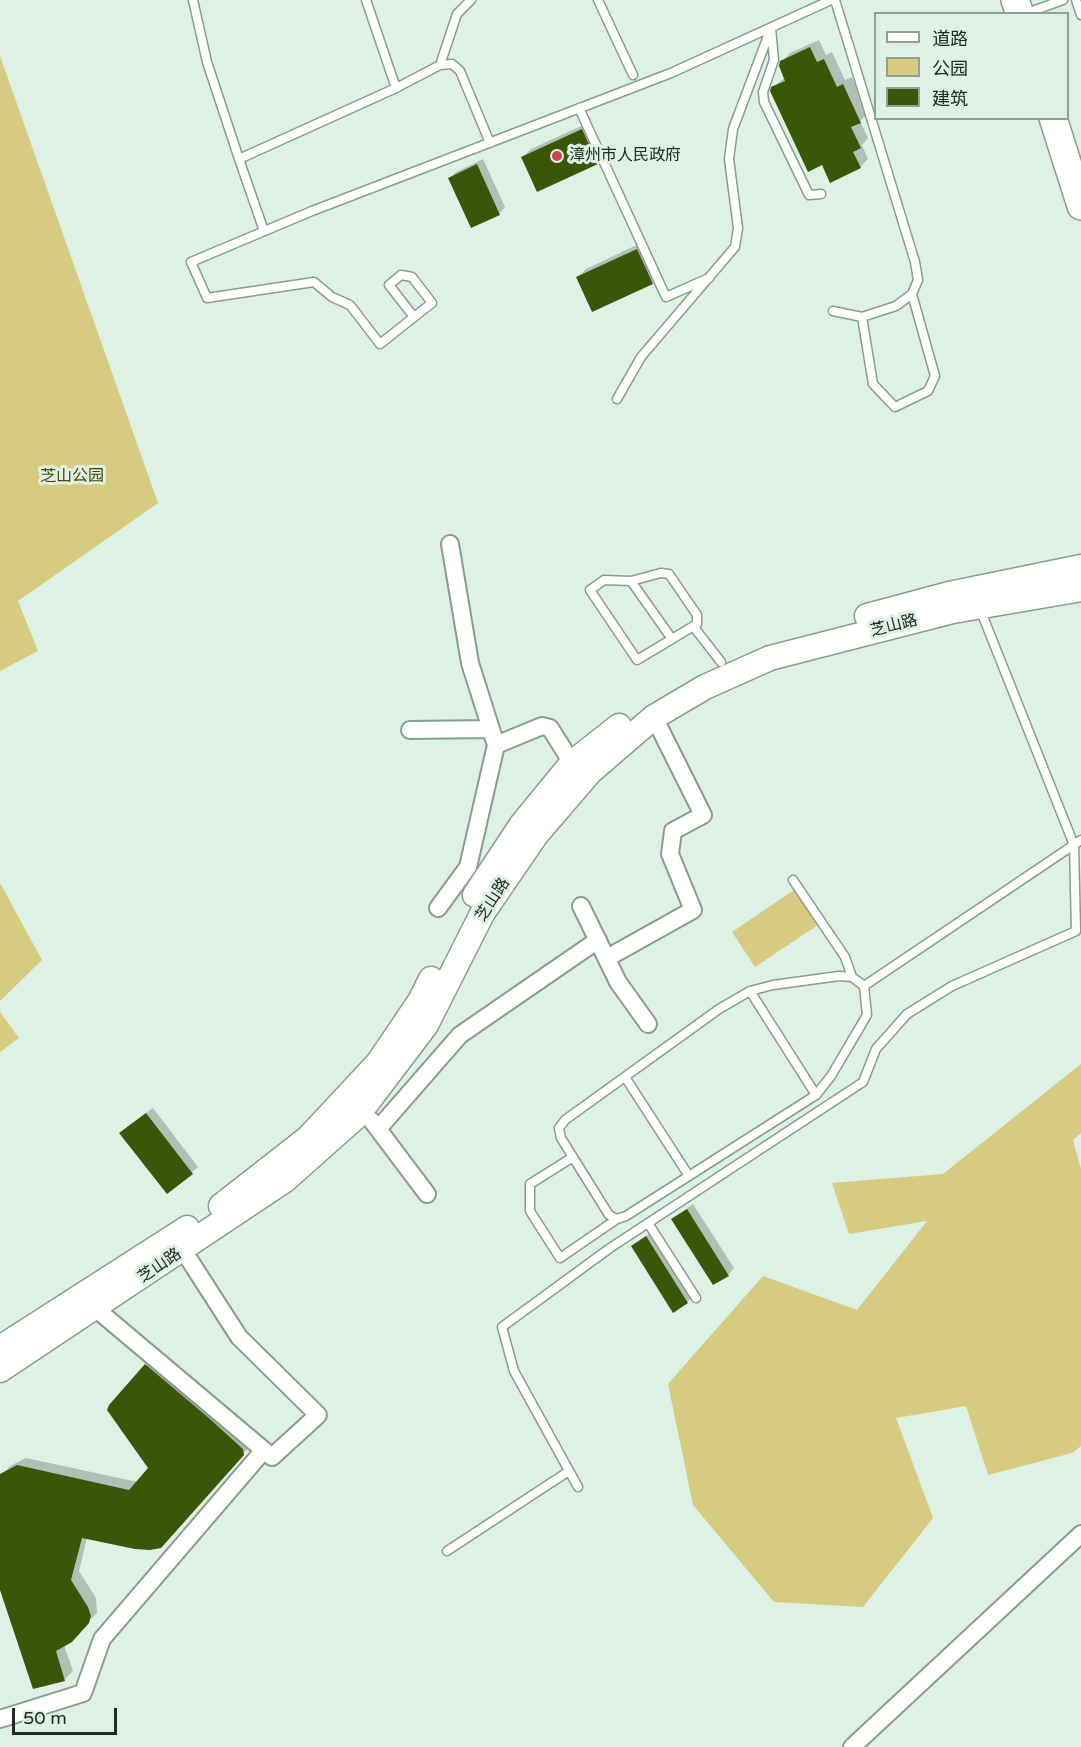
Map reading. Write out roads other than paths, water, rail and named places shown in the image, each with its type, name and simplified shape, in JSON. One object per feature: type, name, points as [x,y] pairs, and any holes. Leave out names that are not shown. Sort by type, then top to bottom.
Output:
[{"type":"main road","points":[[1069,118],[1081,159]]},
{"type":"main road","points":[[1054,120],[1081,206]]},
{"type":"main road","points":[[0,1348],[224,1204],[308,1138],[378,1063],[420,1001],[467,907],[522,824],[572,763],[644,706],[700,671],[765,642],[950,594],[1081,567]]},
{"type":"main road","name":"芝山路","points":[[0,1370],[285,1180],[363,1108],[426,1025],[482,914],[536,835],[590,772],[654,717],[705,687],[770,658],[979,606],[1081,589]]},
{"type":"street","points":[[438,908],[468,867],[494,737],[470,663],[450,544]]},
{"type":"street","points":[[607,958],[693,910],[670,854],[673,831],[704,815],[654,717]]},
{"type":"street","points":[[410,730],[494,737],[542,726],[550,728],[572,763]]},
{"type":"street","points":[[581,906],[618,982],[648,1024]]},
{"type":"street","points":[[378,1129],[460,1035],[598,940]]},
{"type":"street","points":[[363,1108],[428,1194]]},
{"type":"street","points":[[95,1308],[272,1457],[318,1415],[239,1337],[183,1250]]},
{"type":"street","points":[[0,1719],[83,1693],[102,1639],[264,1450]]},
{"type":"street","points":[[852,1747],[1081,1534]]},
{"type":"street","points":[[867,1734],[877,1747]]},
{"type":"lane","points":[[193,0],[207,62],[264,231]]},
{"type":"lane","points":[[366,0],[396,88]]},
{"type":"lane","points":[[440,65],[457,14],[471,0]]},
{"type":"lane","points":[[598,0],[633,75]]},
{"type":"lane","points":[[414,317],[389,285],[401,275],[412,277],[432,303],[380,344],[350,305],[332,297],[314,282],[207,298],[191,262],[264,231],[671,73],[833,0],[915,262],[918,279],[912,294],[896,306],[862,317],[833,311]]},
{"type":"lane","points":[[1028,7],[1063,0]]},
{"type":"lane","points":[[1076,0],[1081,15]]},
{"type":"lane","points":[[771,28],[774,60],[763,92],[764,102],[809,195],[821,194]]},
{"type":"lane","points":[[617,399],[641,357],[712,277],[735,247],[738,228],[729,159],[733,129],[771,28]]},
{"type":"lane","points":[[239,159],[396,88],[440,65],[452,64],[460,71],[490,143]]},
{"type":"lane","points":[[579,108],[666,297],[712,277]]},
{"type":"lane","points":[[862,317],[873,384],[895,407],[915,400],[928,391],[935,376],[912,294]]},
{"type":"lane","points":[[661,573],[669,574],[698,615],[697,624],[637,660],[590,590],[604,580],[631,581],[661,573]]},
{"type":"lane","points":[[631,581],[672,639]]},
{"type":"lane","points":[[578,1487],[514,1371],[502,1327],[648,1223],[863,1082],[876,1050],[907,1014],[952,986],[1076,931],[1077,843],[979,606]]},
{"type":"lane","points":[[693,626],[721,662]]},
{"type":"lane","points":[[864,986],[1077,843]]},
{"type":"lane","points":[[794,880],[845,957],[852,977]]},
{"type":"lane","points":[[573,1157],[530,1184],[530,1211],[560,1258],[617,1219],[816,1095],[831,1076],[867,1015],[864,986],[852,977],[839,976],[773,985],[750,991],[719,1009],[565,1120],[558,1128],[561,1138],[573,1157],[609,1215],[617,1219]]},
{"type":"lane","points":[[750,991],[816,1095]]},
{"type":"lane","points":[[625,1077],[689,1176]]},
{"type":"lane","points":[[648,1223],[696,1298]]},
{"type":"lane","points":[[447,1551],[569,1471]]},
{"type":"place","name":"漳州市人民政府","points":[[557,156]]},
{"type":"park label","name":"芝山公园","points":[[72,477]]}]
